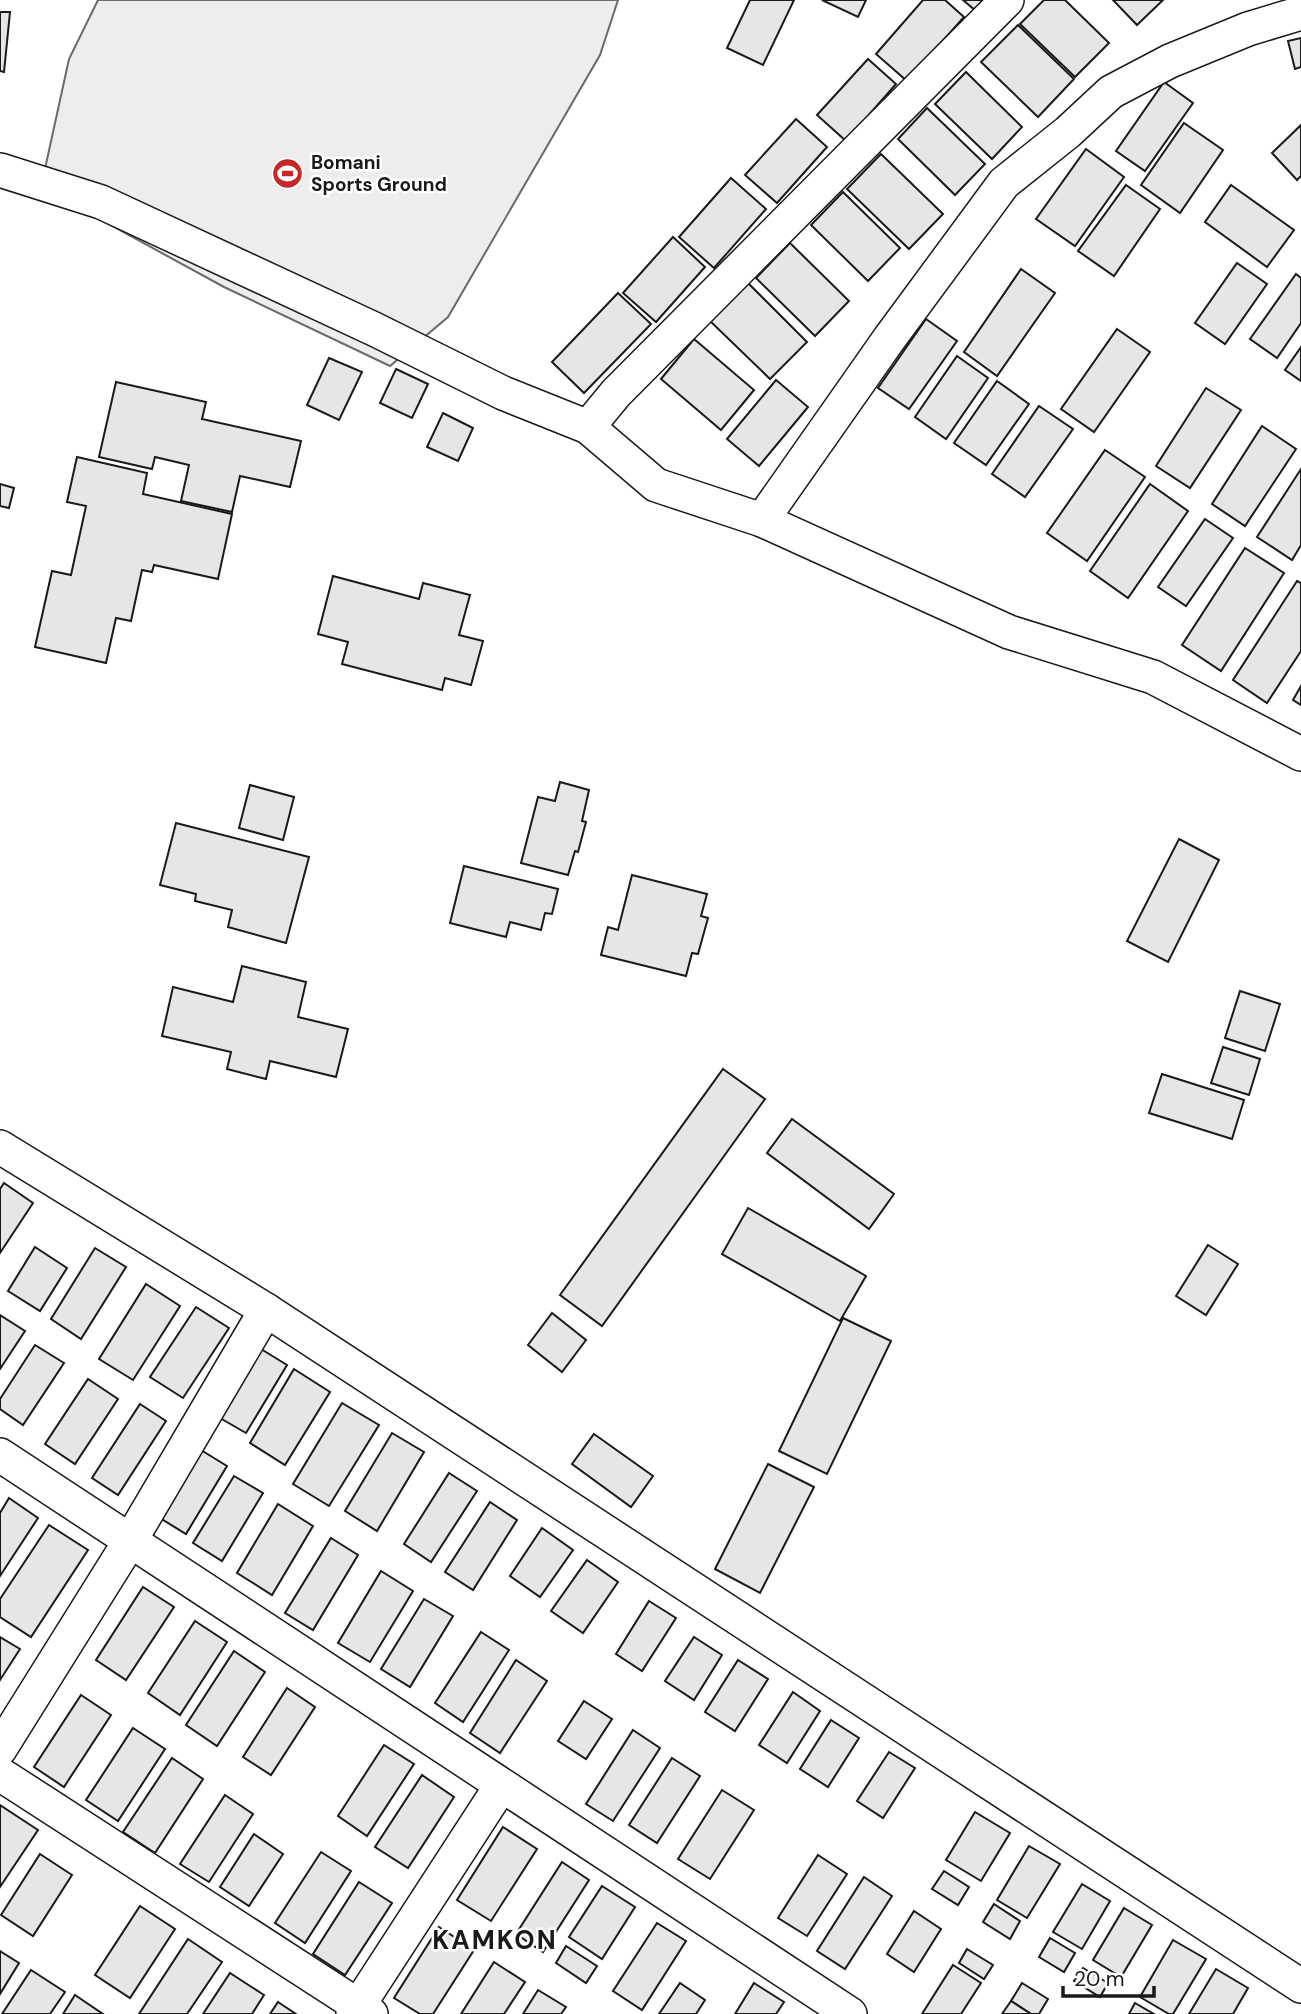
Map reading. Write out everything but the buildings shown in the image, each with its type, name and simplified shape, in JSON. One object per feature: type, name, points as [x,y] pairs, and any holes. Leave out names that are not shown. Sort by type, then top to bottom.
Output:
[{"type":"street","points":[[588,427],[616,393],[1007,0]]},
{"type":"street","points":[[762,520],[889,339],[1004,183],[1068,132],[1111,92],[1170,61],[1248,29],[1301,13]]},
{"type":"street","points":[[0,170],[101,202],[374,329],[503,393],[588,427],[656,485],[762,520],[1009,632],[1153,677],[1301,754]]},
{"type":"street","points":[[0,1147],[266,1310],[1301,1986]]},
{"type":"street","points":[[0,1749],[130,1541],[266,1310]]},
{"type":"street","points":[[0,1455],[850,2014]]},
{"type":"street","points":[[0,1774],[361,2011],[501,1786]]},
{"type":"shaded area","name":"Bomani Sports Ground","points":[[98,0],[618,0],[600,55],[448,317],[390,366],[224,287],[41,187],[69,59]]},
{"type":"place","name":"Bomani Sports Ground","points":[[288,173]]},
{"type":"district","name":"KAMKON","points":[[495,1940]]}]
